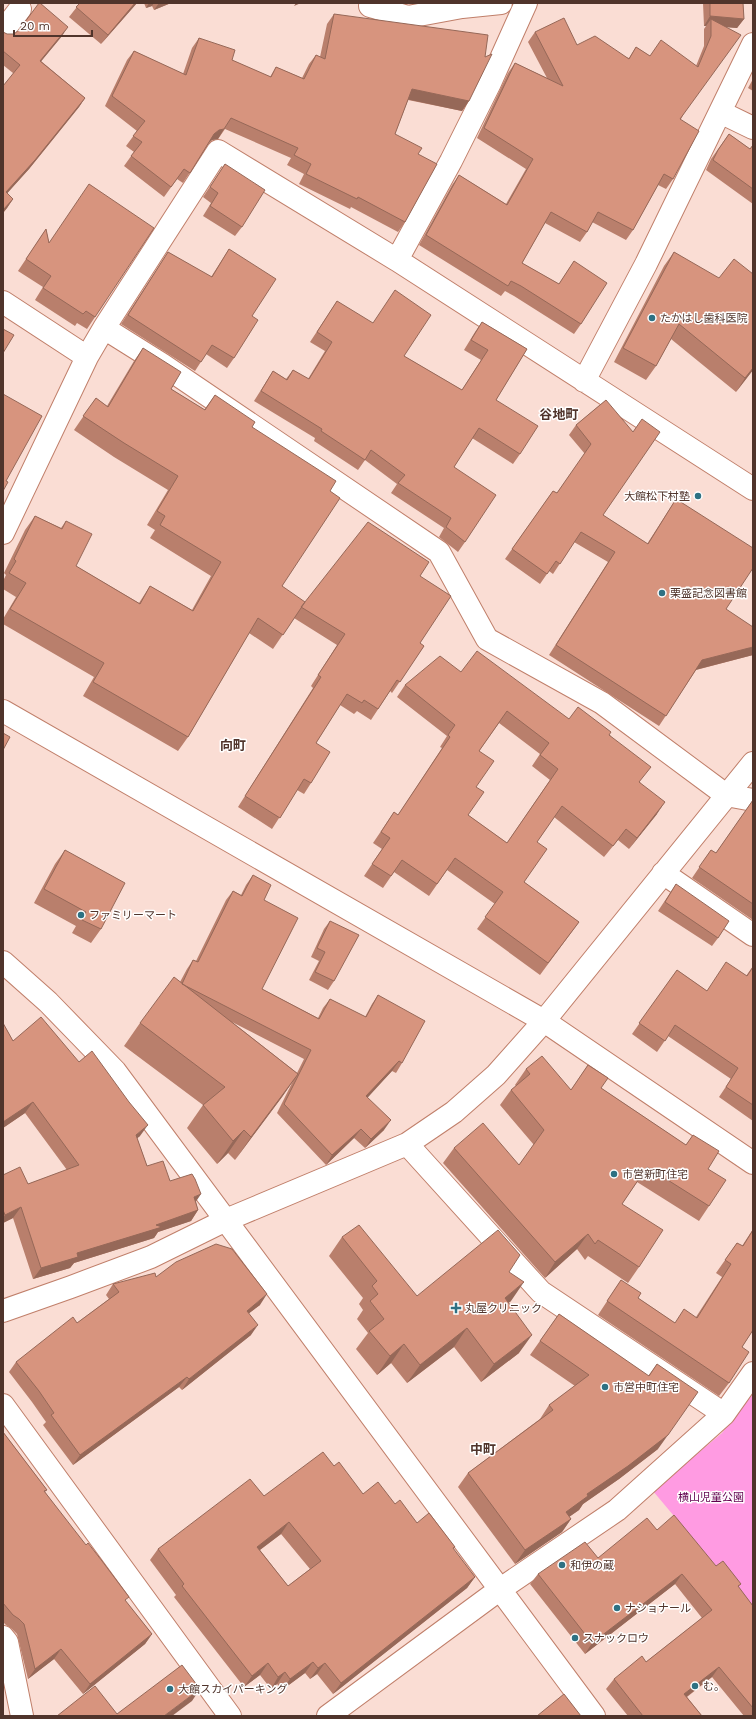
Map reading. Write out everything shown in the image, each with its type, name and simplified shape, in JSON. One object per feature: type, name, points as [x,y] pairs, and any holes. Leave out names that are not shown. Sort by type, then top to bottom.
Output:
[{"type":"street","points":[[370,6],[408,17],[462,7],[501,3]]},
{"type":"street","points":[[397,260],[462,140],[490,83],[526,3]]},
{"type":"street","points":[[3,31],[20,8]]},
{"type":"street","points":[[584,381],[646,264],[753,44],[753,39]]},
{"type":"street","points":[[720,112],[753,128]]},
{"type":"street","points":[[3,533],[87,357],[104,328],[218,151],[397,260],[753,489]]},
{"type":"street","points":[[3,302],[87,357]]},
{"type":"street","points":[[104,328],[163,364],[439,552],[487,639],[602,703],[726,795],[753,800]]},
{"type":"street","points":[[3,711],[544,1021],[753,1163]]},
{"type":"street","points":[[3,1311],[151,1257],[226,1220],[408,1144],[454,1112],[496,1075],[544,1021],[753,763]]},
{"type":"street","points":[[663,873],[753,935]]},
{"type":"street","points":[[3,962],[48,1002],[115,1071],[594,1716]]},
{"type":"street","points":[[408,1144],[541,1292],[724,1414]]},
{"type":"street","points":[[328,1716],[499,1590],[616,1510],[724,1414],[753,1372]]},
{"type":"street","points":[[3,1405],[230,1716]]},
{"type":"street","points":[[3,1637],[7,1642],[22,1716]]},
{"type":"green space","name":"横山児童公園","points":[[753,1394],[753,1614],[726,1578],[653,1491],[722,1433]]},
{"type":"building","points":[[39,3],[68,27],[40,61],[85,98],[35,160],[6,192],[13,199],[3,210],[3,86],[20,65],[3,51],[3,32],[7,34],[14,34],[19,30]]},
{"type":"building","points":[[80,3],[135,3],[108,35],[76,7]]},
{"type":"building","points":[[710,3],[743,3],[744,19],[710,16]]},
{"type":"building","points":[[334,14],[488,35],[485,57],[492,54],[469,101],[412,89],[395,134],[422,148],[418,154],[437,164],[405,222],[358,197],[357,199],[306,174],[311,164],[294,155],[298,148],[231,118],[224,129],[219,130],[214,134],[190,173],[184,169],[171,187],[131,156],[142,142],[133,136],[145,121],[112,96],[134,51],[186,75],[199,38],[235,50],[232,60],[271,77],[276,67],[304,79],[316,55],[325,59]]},
{"type":"building","points":[[564,18],[577,45],[595,36],[629,59],[636,47],[650,56],[661,40],[698,67],[711,36],[711,19],[741,35],[680,119],[699,131],[673,179],[664,174],[633,230],[598,212],[587,232],[551,212],[522,263],[559,284],[574,261],[607,283],[581,324],[521,286],[511,281],[508,286],[426,235],[459,175],[507,205],[533,159],[484,128],[515,63],[563,86],[535,32]]},
{"type":"building","points":[[729,134],[750,149],[753,145],[753,189],[713,160]]},
{"type":"building","points":[[225,164],[265,190],[242,227],[210,206],[218,193],[210,187]]},
{"type":"building","points":[[89,184],[154,228],[95,317],[86,311],[83,314],[43,288],[51,276],[26,259],[46,229],[49,243]]},
{"type":"building","points":[[229,249],[276,279],[252,316],[258,320],[234,358],[212,345],[201,362],[128,315],[168,252],[212,277]]},
{"type":"building","points":[[674,252],[719,278],[734,259],[753,274],[753,368],[745,378],[679,324],[656,366],[623,348]]},
{"type":"building","points":[[395,290],[431,315],[404,356],[462,390],[488,350],[471,340],[482,322],[527,349],[496,400],[538,426],[520,454],[479,428],[454,467],[496,495],[465,542],[446,527],[451,518],[398,483],[405,475],[371,450],[365,460],[321,431],[322,429],[261,391],[273,371],[287,380],[293,370],[309,379],[332,342],[317,332],[337,301],[373,323]]},
{"type":"building","points":[[3,329],[14,335],[3,353]]},
{"type":"building","points":[[143,348],[181,372],[171,389],[205,410],[215,395],[255,422],[252,427],[336,481],[330,491],[340,498],[282,586],[305,602],[283,635],[258,618],[188,737],[93,682],[104,663],[10,609],[26,583],[9,573],[16,561],[14,559],[35,516],[62,529],[66,521],[92,534],[76,566],[140,604],[150,586],[193,611],[221,562],[160,525],[165,516],[157,511],[178,476],[83,416],[96,398],[108,407]]},
{"type":"building","points":[[3,394],[42,416],[6,481],[8,482],[3,491]]},
{"type":"building","name":"栗盛記念図書館","points":[[606,400],[633,432],[642,419],[660,432],[603,515],[648,544],[676,499],[753,548],[753,568],[726,609],[753,627],[753,647],[702,660],[666,716],[556,645],[615,552],[581,532],[560,564],[556,561],[547,574],[512,549],[553,491],[557,493],[591,444],[576,425]]},
{"type":"building","points":[[368,522],[429,562],[420,576],[451,596],[420,643],[424,646],[400,682],[397,680],[378,709],[364,700],[362,703],[347,694],[316,743],[330,752],[311,783],[304,779],[280,818],[245,796],[321,677],[318,675],[345,634],[301,607]]},
{"type":"building","points":[[477,651],[569,719],[578,707],[611,732],[609,735],[651,767],[639,782],[665,802],[637,838],[626,829],[613,846],[562,806],[537,842],[547,849],[524,882],[579,922],[548,963],[485,917],[503,892],[455,858],[437,884],[402,860],[391,876],[372,864],[390,838],[381,832],[394,812],[398,815],[450,737],[448,735],[455,725],[405,685],[440,656],[461,672]],"holes":[[[507,711],[549,743],[540,755],[558,769],[507,843],[468,815],[484,792],[476,787],[494,761],[479,751]]]},
{"type":"building","points":[[3,733],[10,737],[3,750]]},
{"type":"building","points":[[753,800],[753,904],[699,867],[711,850],[716,853]]},
{"type":"building","name":"ファミリーマート","points":[[65,850],[125,883],[101,929],[82,920],[86,912],[44,889]]},
{"type":"building","points":[[253,875],[271,885],[264,900],[298,918],[262,989],[319,1019],[330,999],[366,1017],[378,995],[425,1021],[402,1063],[399,1061],[366,1096],[391,1120],[371,1139],[361,1129],[332,1155],[284,1104],[311,1050],[182,984],[193,960],[198,962],[233,891],[242,896]]},
{"type":"building","points":[[676,884],[729,921],[718,938],[665,902]]},
{"type":"building","points":[[330,921],[359,935],[334,981],[315,972],[325,952],[317,948]]},
{"type":"building","points":[[726,962],[747,976],[753,967],[753,1105],[726,1087],[738,1068],[675,1025],[665,1041],[639,1023],[677,970],[707,991]]},
{"type":"building","points":[[174,977],[298,1074],[251,1137],[244,1130],[233,1141],[203,1105],[225,1087],[140,1023]]},
{"type":"building","points":[[41,1017],[79,1062],[92,1051],[129,1102],[148,1125],[136,1135],[147,1166],[163,1161],[170,1181],[192,1174],[201,1194],[194,1197],[198,1210],[156,1225],[162,1227],[77,1253],[78,1257],[41,1268],[21,1207],[5,1215],[3,1210],[3,1175],[20,1167],[28,1184],[79,1165],[33,1102],[3,1122],[3,1023],[13,1041]]},
{"type":"building","points":[[542,1056],[571,1090],[588,1065],[608,1078],[601,1088],[686,1145],[693,1135],[719,1151],[708,1169],[726,1180],[709,1206],[647,1167],[622,1204],[663,1230],[639,1267],[598,1240],[595,1244],[588,1234],[555,1262],[454,1148],[483,1123],[519,1165],[544,1130],[511,1090],[530,1074],[526,1069]]},
{"type":"building","points":[[359,1225],[417,1296],[498,1230],[520,1255],[509,1272],[524,1282],[505,1298],[532,1335],[494,1364],[467,1328],[420,1365],[404,1344],[390,1356],[369,1331],[384,1319],[370,1301],[378,1294],[372,1286],[377,1281],[342,1237]]},
{"type":"building","points":[[753,1230],[753,1330],[742,1347],[749,1352],[729,1383],[607,1301],[621,1280],[641,1293],[638,1298],[675,1323],[684,1309],[697,1318],[731,1264],[725,1260],[737,1243],[743,1246]]},
{"type":"building","points":[[216,1244],[232,1249],[267,1294],[247,1311],[258,1325],[189,1379],[187,1377],[80,1455],[51,1415],[54,1413],[39,1391],[16,1362],[73,1317],[77,1323],[119,1292],[113,1284],[155,1273],[156,1277],[176,1262]]},
{"type":"building","points":[[559,1314],[649,1376],[657,1364],[698,1392],[668,1435],[628,1466],[587,1494],[588,1496],[566,1512],[571,1519],[525,1550],[468,1473],[553,1410],[549,1405],[589,1375],[540,1341]]},
{"type":"building","points":[[3,1432],[47,1490],[44,1491],[86,1545],[88,1543],[129,1597],[125,1600],[152,1634],[90,1684],[61,1649],[35,1669],[24,1624],[13,1615],[3,1603]]},
{"type":"building","points":[[323,1452],[334,1466],[339,1462],[363,1494],[378,1482],[395,1504],[400,1500],[417,1523],[429,1513],[455,1547],[453,1548],[475,1577],[341,1683],[325,1663],[318,1668],[313,1662],[290,1679],[285,1672],[278,1677],[268,1663],[252,1676],[182,1586],[184,1584],[158,1549],[250,1479],[264,1496]],"holes":[[[289,1522],[321,1561],[288,1586],[257,1547]]]},
{"type":"building","points":[[674,1515],[716,1566],[723,1561],[741,1584],[738,1586],[753,1606],[753,1708],[719,1667],[684,1694],[702,1716],[643,1716],[614,1679],[642,1656],[646,1662],[712,1610],[682,1574],[592,1643],[538,1574],[585,1542],[598,1558],[647,1518],[657,1530]]},
{"type":"building","points":[[182,1665],[200,1689],[164,1716],[57,1716],[95,1686],[117,1714]]},
{"type":"building","points":[[564,1694],[581,1716],[537,1716]]},
{"type":"place","name":"たかはし歯科医院","points":[[652,318]]},
{"type":"place","name":"大館松下村塾","points":[[698,496]]},
{"type":"place","name":"栗盛記念図書館","points":[[662,593]]},
{"type":"place","name":"ファミリーマート","points":[[81,915]]},
{"type":"place","name":"市営新町住宅","points":[[614,1174]]},
{"type":"place","name":"丸屋クリニック","points":[[456,1308]]},
{"type":"place","name":"市営中町住宅","points":[[605,1387]]},
{"type":"place","name":"和伊の蔵","points":[[562,1565]]},
{"type":"place","name":"ナショナール","points":[[617,1608]]},
{"type":"place","name":"スナックロウ","points":[[575,1638]]},
{"type":"place","name":"む。","points":[[695,1686]]},
{"type":"place","name":"大館スカイパーキング","points":[[170,1689]]},
{"type":"district","name":"谷地町","points":[[559,414]]},
{"type":"district","name":"向町","points":[[233,745]]},
{"type":"district","name":"中町","points":[[483,1449]]}]
